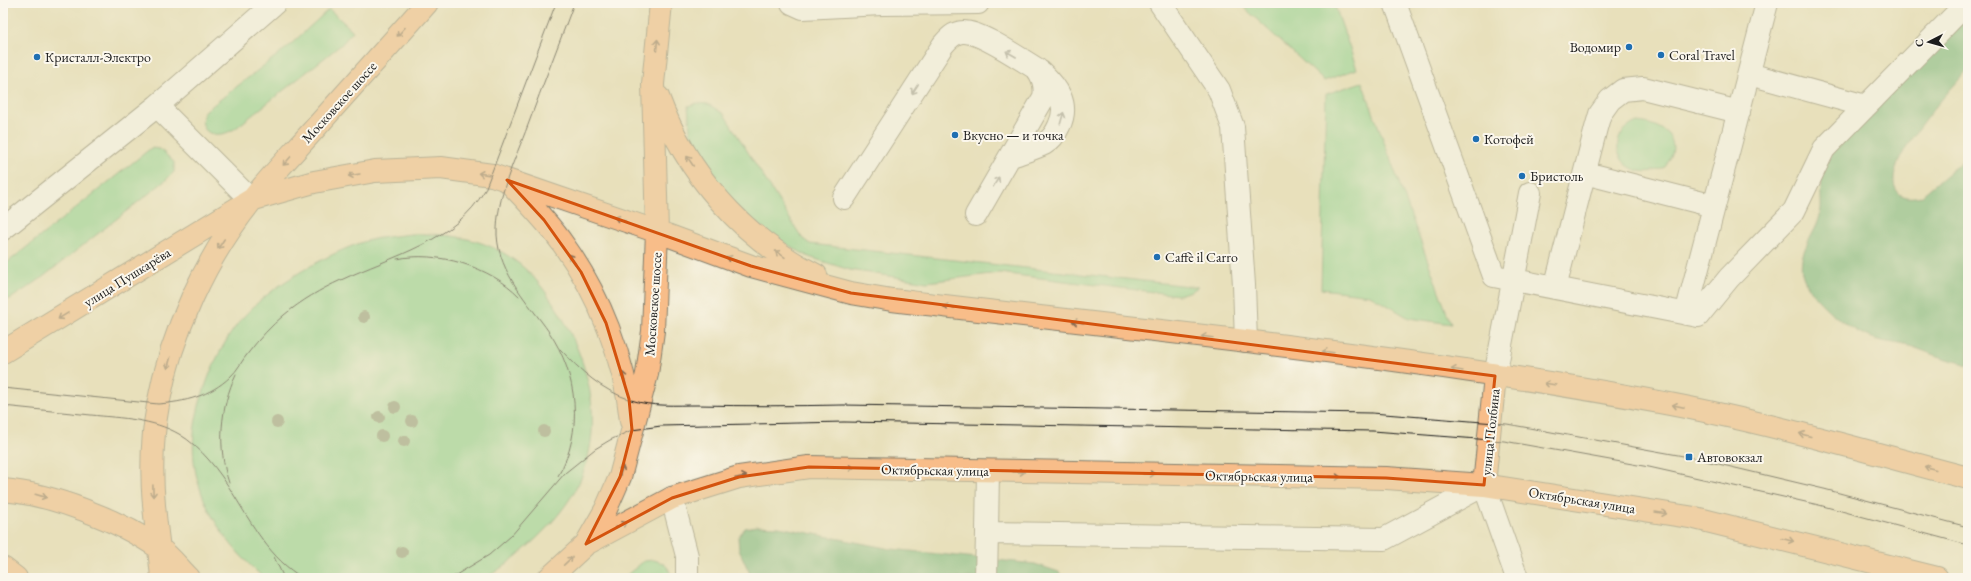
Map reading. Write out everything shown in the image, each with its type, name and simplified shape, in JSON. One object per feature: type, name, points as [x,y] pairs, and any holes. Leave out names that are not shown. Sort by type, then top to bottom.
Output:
[{"type":"main road","name":"Московское шоссе","points":[[251,200],[427,3]]},
{"type":"main road","name":"Московское шоссе","points":[[549,578],[586,544],[606,510],[620,477],[632,430],[641,403],[651,351],[657,232],[653,84],[660,3]]},
{"type":"main road","points":[[653,84],[665,117],[682,149],[701,178],[724,206],[777,253],[851,293]]},
{"type":"main road","points":[[162,578],[160,548],[154,504],[153,460],[158,404],[168,366],[195,292],[220,245],[251,200],[314,182],[375,171],[441,168],[492,175],[751,266],[851,293],[892,300],[1246,341],[1495,376],[1659,402],[1764,424],[1968,478]]},
{"type":"main road","points":[[507,180],[544,220],[558,238],[588,285],[606,324],[620,363],[629,399],[632,430]]},
{"type":"main road","name":"улица Пушкарёва","points":[[3,352],[12,340],[251,200]]},
{"type":"main road","name":"улица Полбина","points":[[1484,485],[1495,376]]},
{"type":"main road","name":"Октябрьская улица","points":[[586,544],[672,498],[739,477],[808,467],[988,472],[1386,478],[1484,485],[1694,518],[1937,578]]},
{"type":"main road","points":[[3,490],[23,491],[71,505],[130,530],[160,548],[189,578]]},
{"type":"main road","points":[[3,568],[16,578]]},
{"type":"street","points":[[3,229],[157,106],[275,3]]},
{"type":"street","points":[[792,3],[803,8],[882,4],[978,3]]},
{"type":"street","points":[[1160,3],[1219,90],[1233,127],[1244,285],[1246,341]]},
{"type":"street","points":[[1395,3],[1494,276],[1698,316],[1729,278],[1794,211],[1824,149],[1967,3]]},
{"type":"street","points":[[1686,314],[1767,3]]},
{"type":"street","points":[[844,198],[943,45],[952,36],[962,32],[976,34],[1037,69],[1044,82],[1044,97],[1012,156],[976,215]]},
{"type":"street","points":[[1749,74],[1866,106]]},
{"type":"street","points":[[1555,288],[1600,114],[1610,100],[1623,90],[1643,88],[1739,112]]},
{"type":"street","points":[[157,106],[251,200]]},
{"type":"street","points":[[1584,173],[1714,206]]},
{"type":"street","points":[[1495,376],[1530,194]]},
{"type":"street","points":[[986,578],[988,472]]},
{"type":"street","points":[[987,533],[1384,539],[1484,485]]},
{"type":"street","name":"улица Полбина","points":[[1484,485],[1516,578]]},
{"type":"street","points":[[672,498],[687,556],[687,578]]},
{"type":"highlighted area","points":[[507,180],[751,266],[851,293],[1495,376],[1484,485],[1386,478],[809,467],[739,477],[672,498],[586,544],[620,477],[632,430],[629,399],[606,323],[581,272],[544,220]]},
{"type":"green space","points":[[1239,3],[1334,3],[1357,69],[1324,81]]},
{"type":"green space","points":[[329,9],[353,31],[342,44],[236,128],[223,134],[211,134],[206,131],[203,127],[202,120],[204,112],[289,46]]},
{"type":"green space","points":[[1968,15],[1968,70],[1934,109],[1909,143],[1894,175],[1895,187],[1900,194],[1906,197],[1921,196],[1968,156],[1968,365],[1913,347],[1874,339],[1853,329],[1831,313],[1812,293],[1802,273],[1801,265],[1804,251],[1819,219],[1821,208],[1822,174],[1832,152]]},
{"type":"green space","points":[[1362,82],[1451,324],[1409,318],[1370,295],[1321,289],[1326,94]]},
{"type":"green space","points":[[697,103],[708,104],[724,114],[802,238],[810,244],[1198,287],[1192,291],[1178,295],[999,273],[927,282],[850,270],[809,257],[772,236],[732,203],[707,172],[691,141],[688,106]]},
{"type":"green space","points":[[1637,122],[1656,126],[1669,135],[1672,141],[1673,149],[1671,157],[1665,167],[1650,171],[1638,171],[1628,166],[1621,158],[1618,149],[1619,139],[1625,129]]},
{"type":"green space","points":[[151,148],[160,149],[174,162],[174,172],[166,180],[39,280],[10,299],[3,299],[3,266]]},
{"type":"green space","points":[[411,234],[465,238],[491,247],[521,265],[550,298],[570,331],[585,372],[590,392],[592,434],[589,455],[582,476],[575,491],[565,506],[541,534],[528,547],[486,578],[264,578],[243,558],[217,524],[204,499],[196,473],[193,449],[197,414],[214,365],[231,333],[247,313],[277,287],[295,275],[313,264],[366,241]]},
{"type":"green space","points":[[757,526],[779,527],[891,549],[1035,564],[1059,572],[1063,578],[752,578],[739,550],[738,537],[745,528]]},
{"type":"green space","points":[[654,560],[668,568],[671,578],[623,578],[644,561]]},
{"type":"tram line","points":[[3,388],[158,404],[178,402],[197,397],[214,389],[230,377],[261,337],[284,315],[304,300],[319,291],[361,271],[421,246],[440,235],[457,223],[472,208],[485,190],[556,3]]},
{"type":"tram line","points":[[558,476],[572,441],[574,403],[571,384],[559,348],[516,287],[503,263],[497,235],[500,207],[507,179],[574,3]]},
{"type":"tram line","points":[[397,259],[429,257],[462,263],[494,277],[519,296]]},
{"type":"tram line","points":[[560,349],[592,379],[610,391],[631,400],[656,405],[843,405],[1372,413],[1507,424],[1689,457],[1824,489],[1968,527]]},
{"type":"tram line","points":[[229,483],[223,456],[222,428],[226,400],[236,374]]},
{"type":"tram line","points":[[3,406],[136,420],[158,425],[179,434],[195,446],[215,468],[271,551],[291,570],[303,578]]},
{"type":"tram line","points":[[451,578],[489,555],[511,536],[565,473],[595,449],[632,430],[661,426],[844,422],[1373,431],[1504,441],[1649,467],[1819,505],[1968,545]]},
{"type":"tram line","points":[[274,557],[284,578]]},
{"type":"place","name":"Водомир","points":[[1629,47]]},
{"type":"place","name":"Coral Travel","points":[[1661,55]]},
{"type":"place","name":"Кристалл-Электро","points":[[37,57]]},
{"type":"place","name":"Вкусно — и точка","points":[[955,135]]},
{"type":"place","name":"Котофей","points":[[1476,139]]},
{"type":"place","name":"Бристоль","points":[[1522,176]]},
{"type":"place","name":"Caffè il Carro","points":[[1157,257]]},
{"type":"place","name":"Автовокзал","points":[[1689,457]]}]
